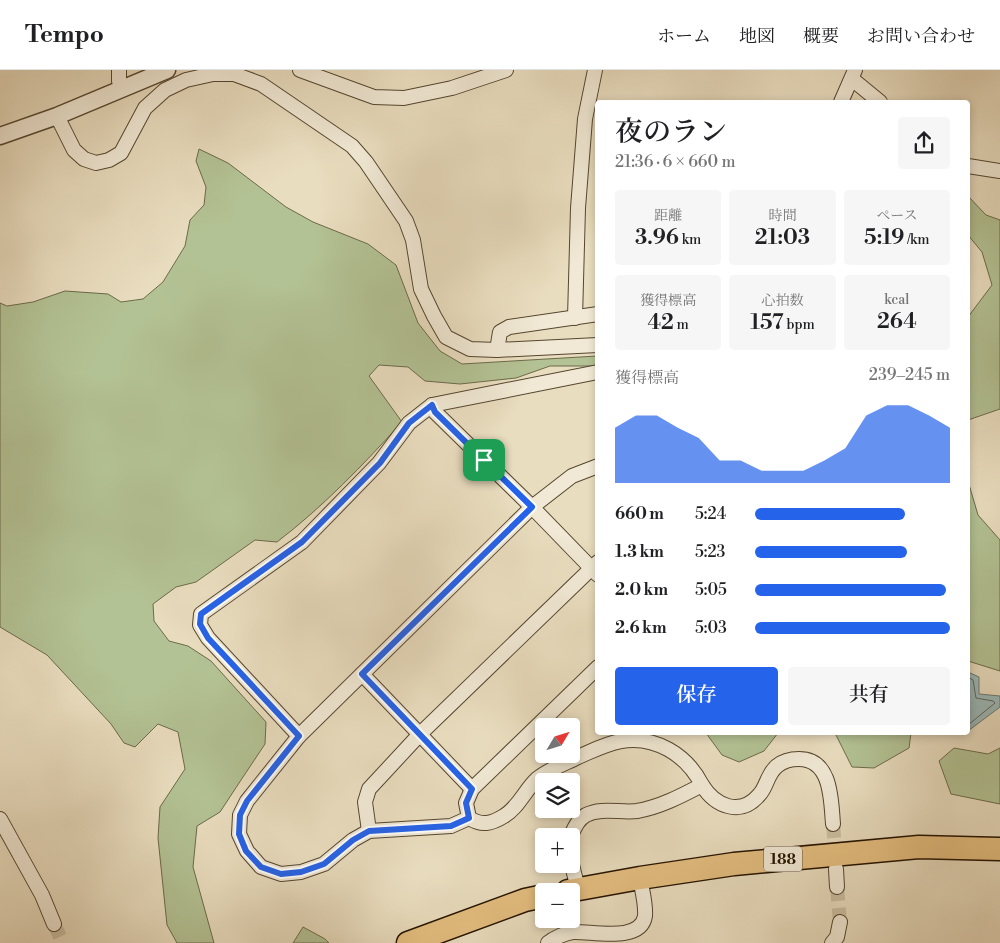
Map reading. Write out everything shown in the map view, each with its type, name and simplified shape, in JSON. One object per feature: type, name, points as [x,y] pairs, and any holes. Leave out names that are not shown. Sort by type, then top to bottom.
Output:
[{"type":"highway","name":"188","points":[[580,889],[734,864],[920,847],[1000,849]]},
{"type":"highway","points":[[408,943],[535,898]]},
{"type":"street","points":[[119,70],[119,81],[122,89]]},
{"type":"street","points":[[300,70],[374,97],[404,98],[452,88],[506,70]]},
{"type":"street","points":[[575,318],[578,208],[591,120],[595,70]]},
{"type":"street","points":[[0,136],[57,116],[159,72]]},
{"type":"street","points":[[57,116],[74,150],[84,159],[96,163],[109,160],[121,152],[145,108],[165,90],[186,80],[214,74],[234,74],[260,84],[352,146],[366,162],[406,221],[413,240],[421,289],[446,336],[470,349],[497,350],[595,345]]},
{"type":"street","points":[[842,100],[854,75],[878,100]]},
{"type":"street","points":[[970,166],[1000,171]]},
{"type":"street","points":[[497,350],[500,332],[509,327],[595,315]]},
{"type":"street","points":[[299,736],[208,638],[200,624],[201,614],[302,542],[380,463],[409,423],[432,405],[595,373]]},
{"type":"street","points":[[369,831],[365,802],[369,789],[420,734],[595,568],[435,412],[432,405]]},
{"type":"street","points":[[469,818],[451,826],[369,831],[353,840],[324,864],[301,872],[281,874],[261,867],[246,851],[239,834],[240,815],[247,801],[299,736],[532,507],[572,476],[595,467]]},
{"type":"street","points":[[595,670],[472,789],[466,803],[469,818],[479,824],[493,822],[506,815],[538,779],[554,768],[603,745],[641,740],[660,745],[680,756],[695,772],[710,797],[719,804],[733,808],[746,806],[760,795],[770,772],[778,764],[791,759],[804,759],[816,765],[826,776],[830,788],[832,824]]},
{"type":"street","points":[[362,674],[472,789]]},
{"type":"street","points":[[574,828],[586,815],[599,811],[635,811],[655,806],[702,785]]},
{"type":"street","points":[[0,819],[42,895],[54,924]]},
{"type":"street","points":[[836,869],[838,887]]},
{"type":"street","points":[[548,943],[559,936],[572,932],[623,936],[633,934],[642,926],[645,917],[640,878]]},
{"type":"street","points":[[832,943],[837,937],[840,922]]},
{"type":"green space","points":[[199,149],[228,163],[286,207],[313,222],[368,244],[396,265],[418,323],[440,351],[462,364],[595,356],[595,366],[550,366],[516,378],[460,384],[425,381],[408,367],[379,365],[369,376],[402,422],[373,454],[327,500],[277,542],[255,540],[196,582],[176,587],[153,604],[154,621],[169,641],[188,646],[211,661],[266,722],[265,744],[220,812],[197,826],[193,867],[214,943],[177,943],[167,925],[158,838],[160,807],[185,769],[178,732],[158,724],[135,747],[124,743],[111,724],[47,655],[0,627],[0,303],[7,306],[33,302],[65,291],[108,294],[121,302],[143,299],[163,282],[185,246],[190,220],[204,205],[206,187],[196,161]]},
{"type":"green space","points":[[970,198],[986,215],[1000,220],[1000,409],[970,419],[970,314],[992,285],[982,252],[970,237]]},
{"type":"green space","points":[[970,488],[978,515],[1000,540],[1000,671],[970,662]]},
{"type":"green space","points":[[707,735],[776,735],[764,751],[739,762],[722,755]]},
{"type":"green space","points":[[836,735],[911,735],[909,748],[874,768],[852,767]]},
{"type":"green space","points":[[954,748],[988,754],[1000,748],[1000,804],[951,794],[939,761]]},
{"type":"green space","points":[[303,927],[325,939],[329,943],[293,943]]},
{"type":"water","points":[[970,673],[979,677],[979,694],[1000,696],[1000,707],[970,730]]},
{"type":"tunnel","points":[[833,824],[836,860]]},
{"type":"tunnel","points":[[837,887],[840,922]]},
{"type":"tunnel","points":[[54,924],[63,943]]},
{"type":"route","points":[[432,405],[435,412],[484,460],[532,507],[362,674],[472,789],[466,803],[469,818],[451,826],[369,831],[353,840],[324,864],[301,872],[281,874],[261,867],[246,851],[239,834],[240,815],[247,801],[299,736],[208,638],[200,624],[201,614],[302,542],[380,463],[409,423],[432,405]]}]
